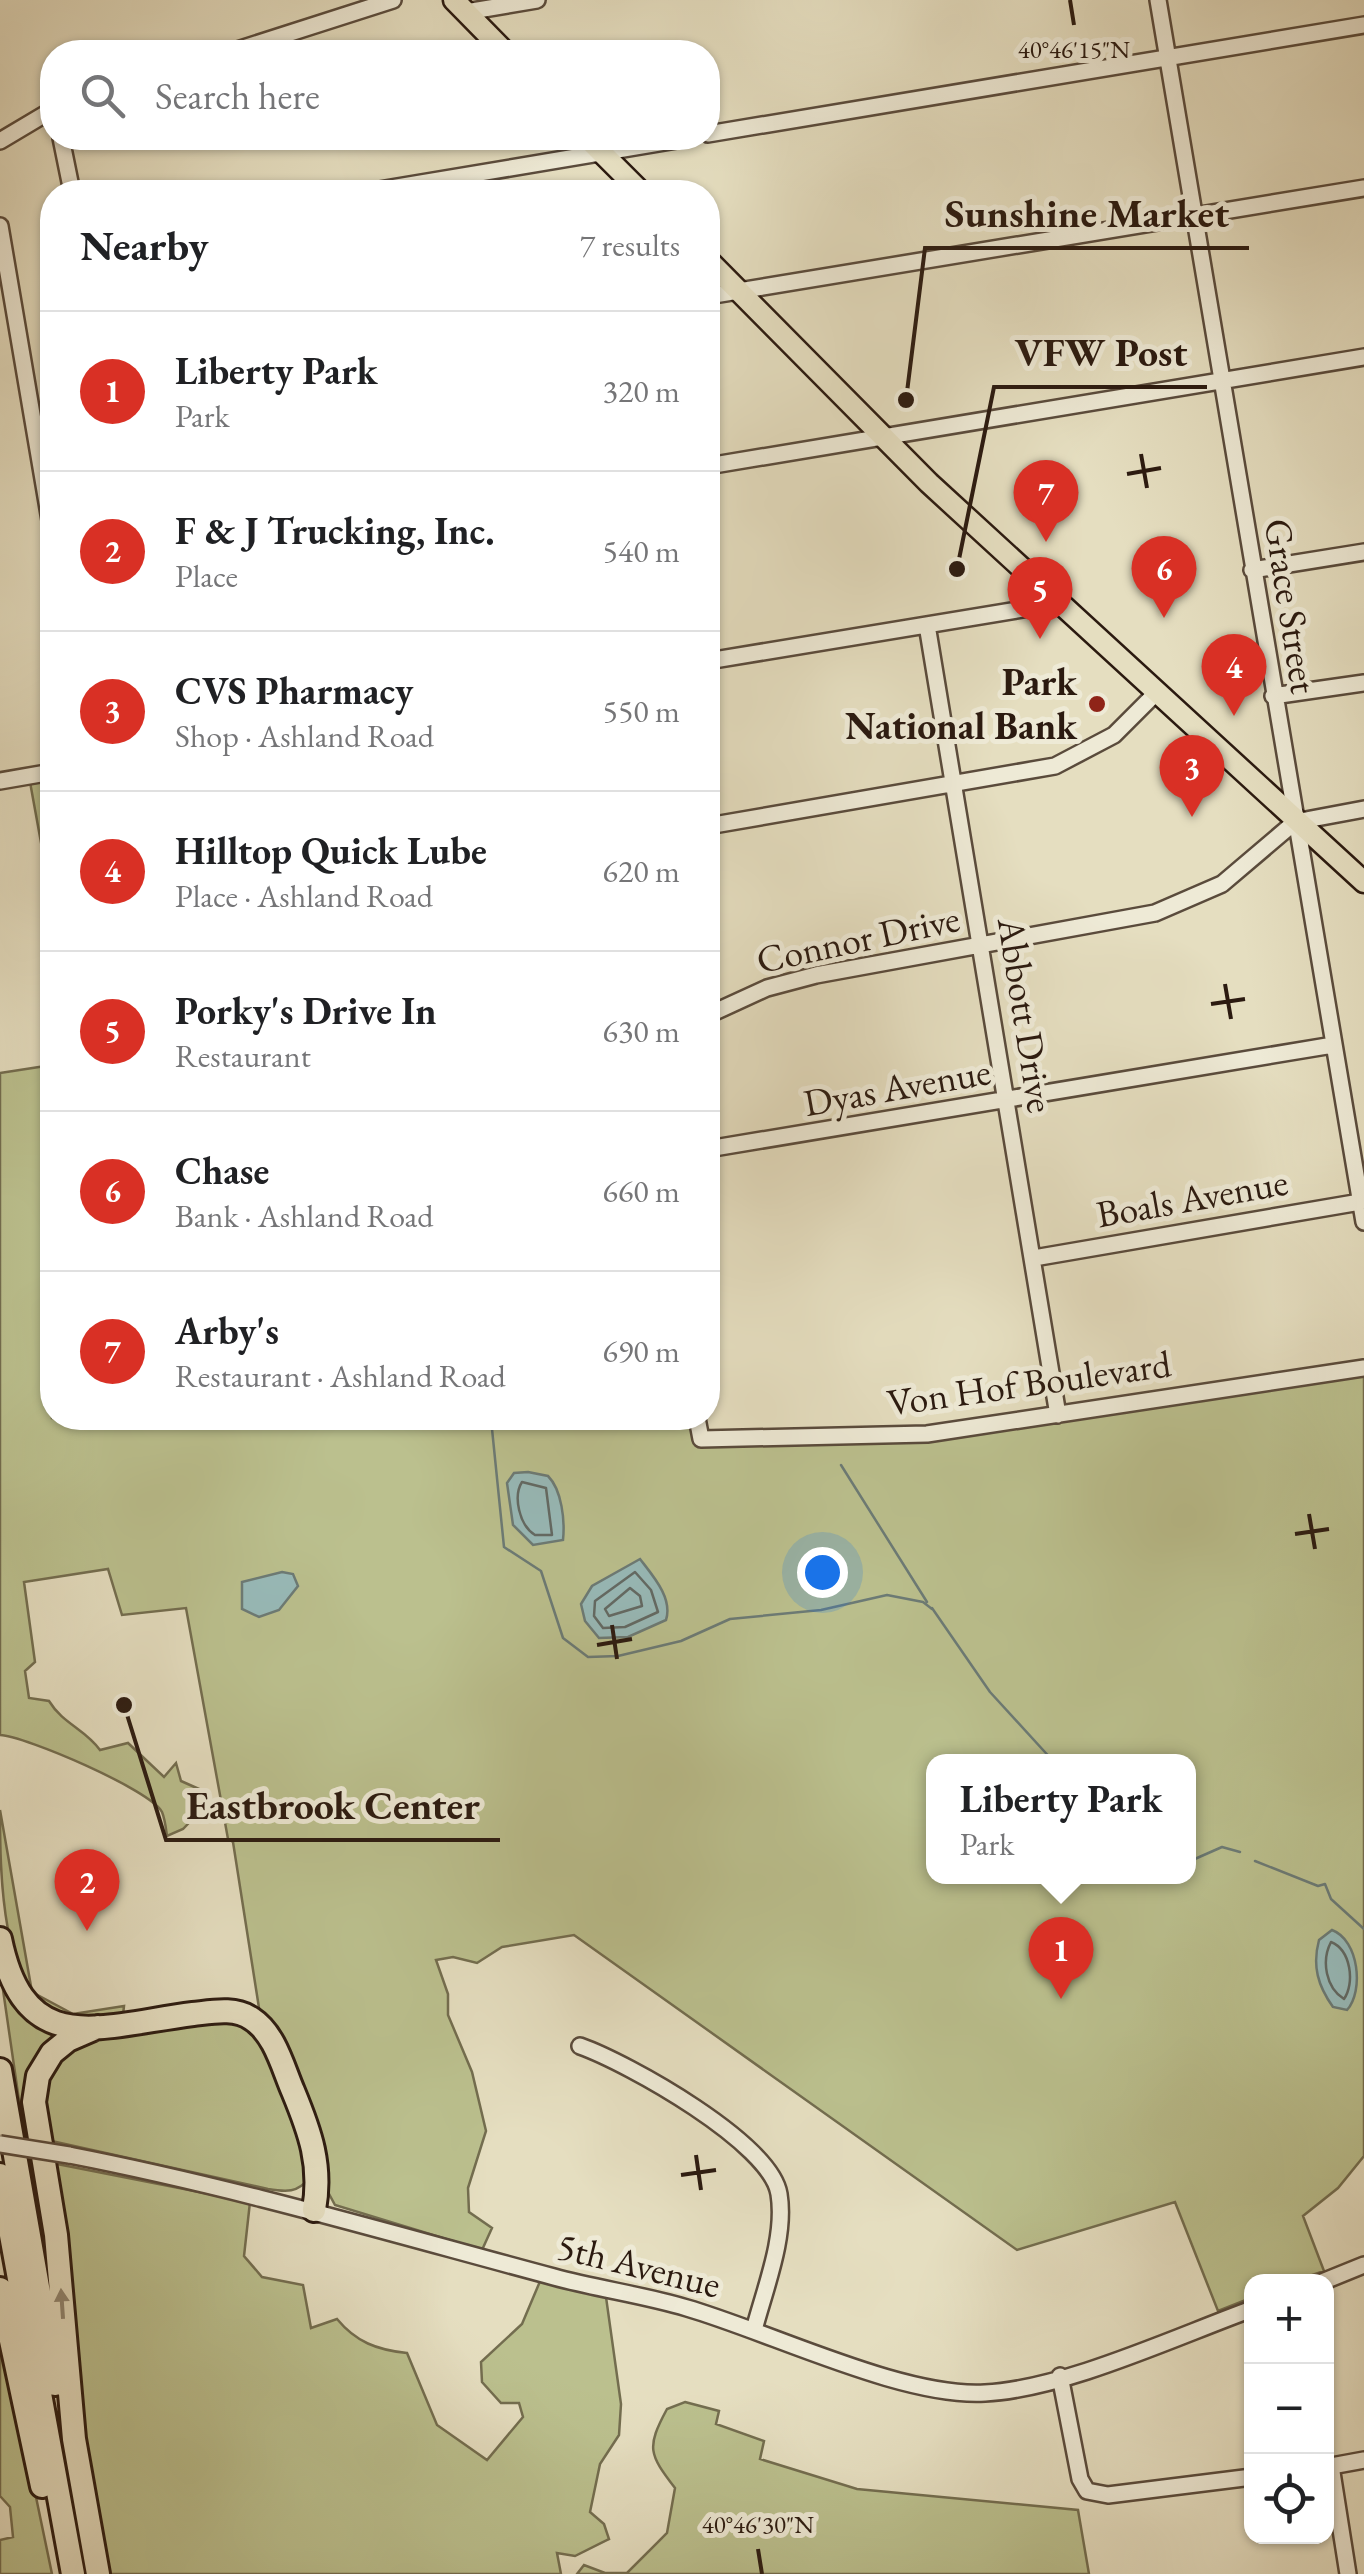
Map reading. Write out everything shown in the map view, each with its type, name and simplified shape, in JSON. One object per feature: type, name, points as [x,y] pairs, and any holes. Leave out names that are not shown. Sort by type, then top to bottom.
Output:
[{"type":"highway","points":[[0,1939],[12,1986],[34,2012],[60,2025],[98,2027],[213,2012],[238,2013],[254,2020],[274,2046],[314,2146],[318,2170],[314,2210]]},
{"type":"highway","points":[[98,2027],[68,2040],[52,2054],[38,2076],[34,2102],[56,2235],[74,2439],[98,2574]]},
{"type":"highway","points":[[0,2070],[90,2574]]},
{"type":"highway","points":[[0,2175],[73,2574]]},
{"type":"highway","points":[[0,2288],[61,2574]]},
{"type":"main road","points":[[460,6],[493,40]]},
{"type":"main road","points":[[599,150],[629,180]]},
{"type":"main road","points":[[720,272],[881,436],[1364,882]]},
{"type":"street","points":[[269,40],[392,0]]},
{"type":"street","points":[[460,6],[537,0]]},
{"type":"street","name":"Grace Street","points":[[1158,0],[1364,1222]]},
{"type":"street","points":[[720,132],[1364,25]]},
{"type":"street","points":[[0,142],[40,117]]},
{"type":"street","points":[[63,150],[70,180]]},
{"type":"street","points":[[447,180],[573,150]]},
{"type":"street","points":[[720,294],[1364,188]]},
{"type":"street","points":[[0,226],[40,461]]},
{"type":"street","points":[[720,464],[1364,357]]},
{"type":"street","points":[[1252,570],[1364,552]]},
{"type":"street","points":[[720,660],[1059,604]]},
{"type":"street","name":"Abbott Drive","points":[[928,626],[1058,1415]]},
{"type":"street","points":[[1273,696],[1364,682]]},
{"type":"street","points":[[720,824],[955,786],[1071,760],[1114,735],[1156,693]]},
{"type":"street","points":[[0,781],[40,774]]},
{"type":"street","points":[[1296,822],[1364,809]]},
{"type":"street","name":"Connor Drive","points":[[720,1010],[787,982],[1125,921],[1185,903],[1234,876],[1296,822]]},
{"type":"street","name":"Dyas Avenue","points":[[720,1147],[1333,1045]]},
{"type":"street","name":"Boals Avenue","points":[[1034,1258],[1360,1202]]},
{"type":"street","name":"Von Hof Boulevard","points":[[700,1430],[701,1439],[914,1435],[1364,1368]]},
{"type":"street","points":[[580,2046],[633,2071],[717,2124],[751,2147],[772,2173],[779,2192],[778,2227],[754,2330]]},
{"type":"street","name":"5th Avenue","points":[[0,2144],[69,2155],[314,2210],[754,2330],[890,2377],[956,2392],[999,2392],[1060,2376],[1244,2311]]},
{"type":"street","points":[[1334,2277],[1364,2265]]},
{"type":"street","points":[[1060,2376],[1084,2487],[1100,2496],[1244,2479]]},
{"type":"street","points":[[1334,2466],[1364,2460]]},
{"type":"street","points":[[1334,2495],[1348,2574]]},
{"type":"green space","points":[[40,780],[40,837],[30,782]]},
{"type":"green space","points":[[40,1067],[40,1430],[695,1430],[698,1445],[856,1442],[1364,1374],[1364,2156],[1338,2188],[1303,2216],[1324,2271],[1244,2274],[1244,2301],[1218,2311],[1175,2202],[1017,2250],[574,1935],[502,1947],[477,1963],[453,1957],[436,1960],[448,1994],[448,2015],[472,2072],[486,2131],[468,2188],[469,2212],[492,2228],[482,2250],[335,2205],[328,2192],[325,2159],[270,2022],[259,2008],[233,1842],[228,1839],[186,1608],[122,1615],[108,1569],[24,1582],[35,1662],[25,1671],[29,1698],[49,1701],[100,1750],[128,1743],[164,1777],[176,1763],[181,1781],[199,1789],[203,1808],[183,1829],[167,1836],[162,1812],[136,1791],[59,1754],[0,1735],[0,1073]]},
{"type":"green space","points":[[0,1810],[32,1992],[73,2014],[124,2006],[123,2015],[85,2020],[62,2018],[42,2006],[26,1986],[15,1959],[3,1896]]},
{"type":"green space","points":[[0,1969],[61,2032],[52,2044],[33,2137],[24,2135]]},
{"type":"green space","points":[[204,2021],[245,2026],[265,2047],[288,2103],[309,2178],[300,2186],[286,2191],[268,2189],[47,2140],[46,2078],[76,2041]]},
{"type":"green space","points":[[52,2163],[250,2202],[244,2256],[262,2277],[303,2285],[311,2328],[337,2319],[368,2344],[407,2353],[437,2425],[487,2460],[523,2417],[519,2403],[501,2403],[482,2382],[481,2362],[522,2324],[541,2279],[606,2297],[621,2404],[619,2435],[600,2464],[590,2512],[604,2524],[609,2539],[575,2556],[557,2553],[561,2574],[107,2574],[89,2473]]},
{"type":"green space","points":[[0,2324],[52,2574],[0,2574],[0,2540],[13,2537],[10,2507],[0,2496]]},
{"type":"green space","points":[[685,2402],[719,2411],[716,2424],[764,2441],[760,2459],[857,2489],[1078,2510],[1089,2574],[577,2574],[584,2565],[605,2573],[627,2573],[667,2533],[675,2488],[660,2467],[653,2442],[667,2409]]},
{"type":"water","points":[[514,1473],[548,1476],[557,1489],[563,1540],[533,1545],[513,1525],[507,1483]]},
{"type":"water","points":[[640,1559],[664,1596],[666,1620],[628,1637],[599,1638],[585,1621],[581,1604],[592,1586]]},
{"type":"water","points":[[282,1572],[293,1574],[298,1586],[279,1610],[259,1617],[242,1609],[242,1582]]},
{"type":"water","points":[[1332,1930],[1348,1944],[1356,1967],[1356,1991],[1347,2010],[1333,2007],[1318,1975],[1319,1940]]},
{"type":"waterway","points":[[492,1430],[504,1547],[541,1571],[563,1638],[588,1657],[618,1656],[681,1641],[730,1619],[821,1610],[887,1595],[923,1602],[932,1609]]},
{"type":"waterway","points":[[841,1465],[927,1602]]},
{"type":"waterway","points":[[932,1608],[990,1692],[1047,1754]]},
{"type":"waterway","points":[[1196,1858],[1222,1847],[1240,1852]]},
{"type":"waterway","points":[[1255,1861],[1318,1886],[1325,1884],[1331,1899],[1364,1929]]},
{"type":"place","name":"Sunshine Market","points":[[906,400]]},
{"type":"place","name":"Arby's","points":[[1046,542]]},
{"type":"place","name":"VFW Post","points":[[957,569]]},
{"type":"place","name":"Chase","points":[[1164,618]]},
{"type":"place","name":"Porky's Drive In","points":[[1040,639]]},
{"type":"place","name":"Park National Bank","points":[[1097,704]]},
{"type":"place","name":"Hilltop Quick Lube","points":[[1234,716]]},
{"type":"place","name":"CVS Pharmacy","points":[[1192,817]]},
{"type":"place","name":"Eastbrook Center","points":[[124,1705]]},
{"type":"place","name":"F & J Trucking, Inc.","points":[[87,1931]]},
{"type":"place","name":"Liberty Park","points":[[1061,1999]]}]
